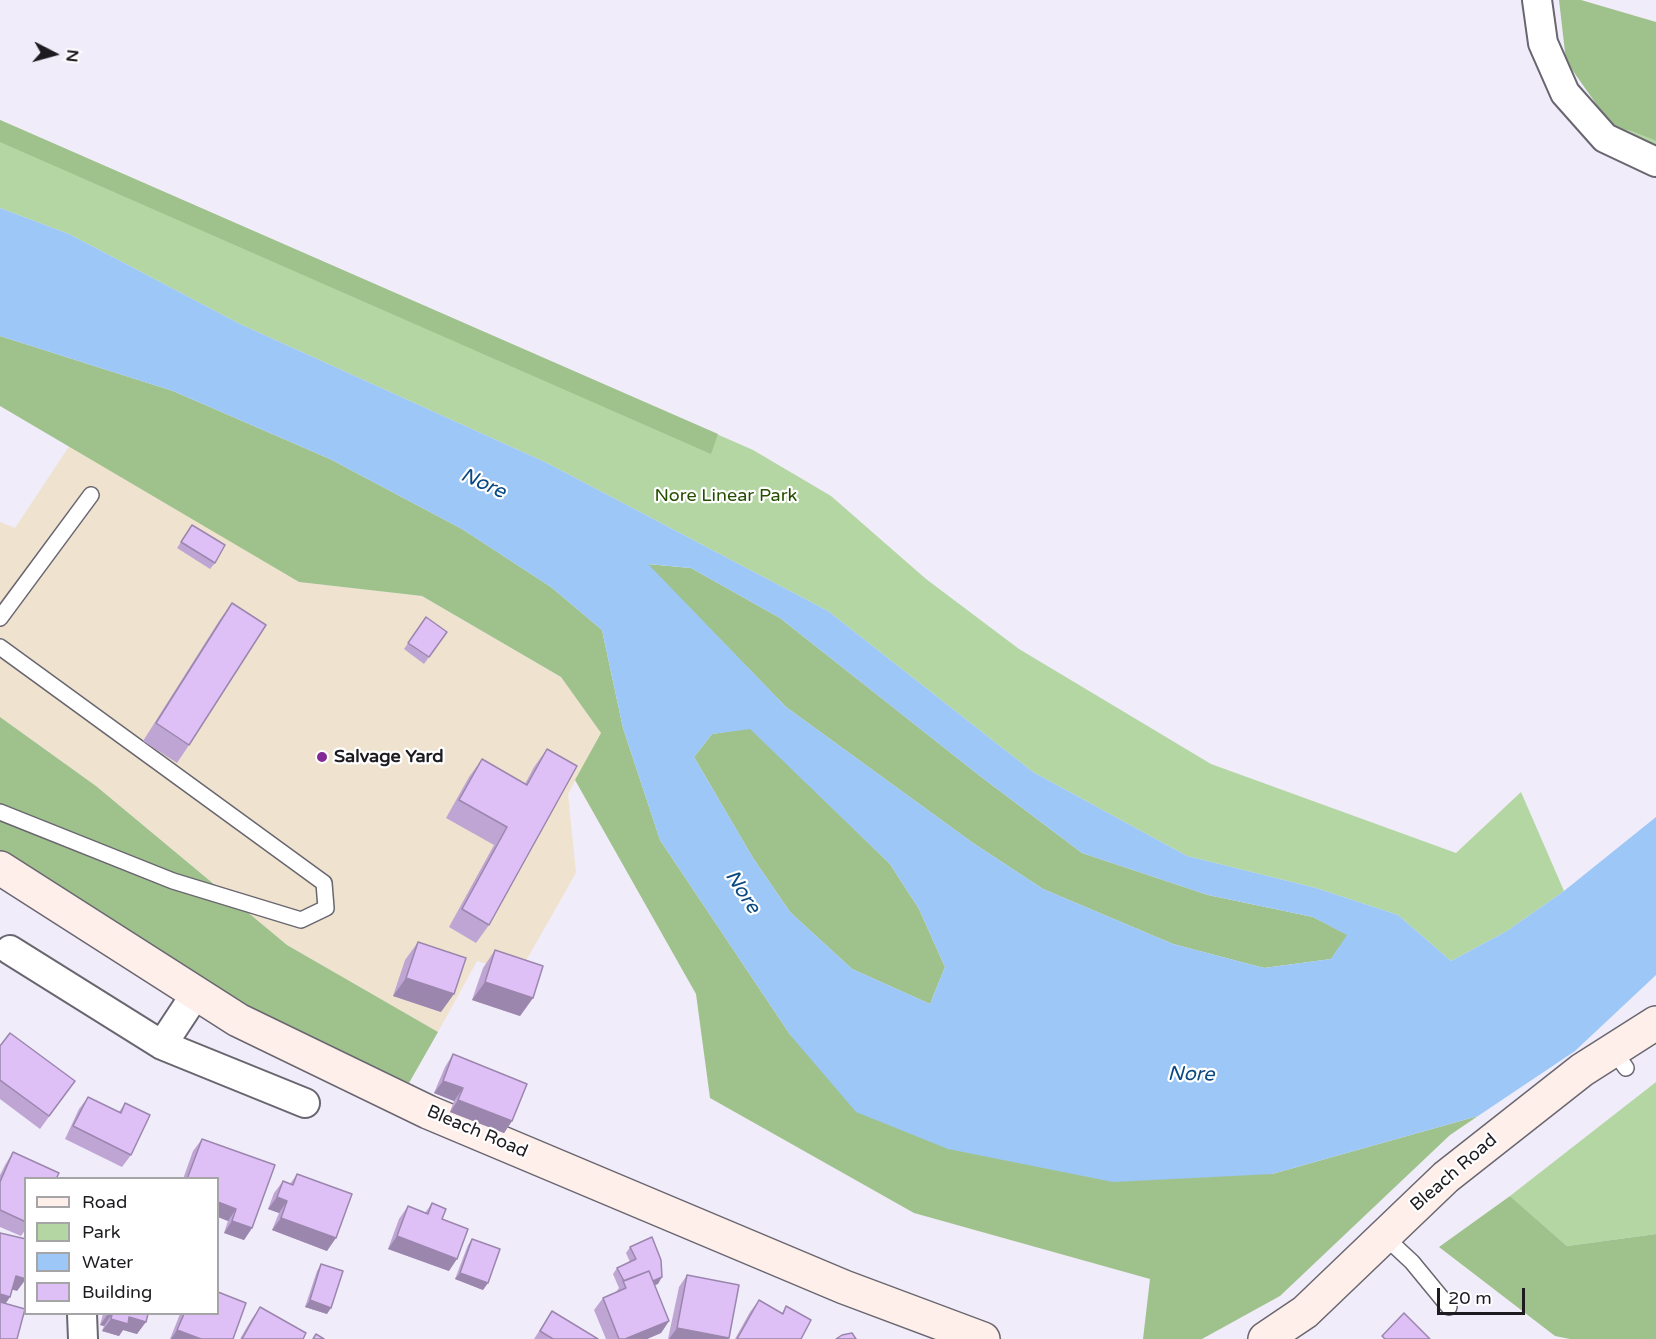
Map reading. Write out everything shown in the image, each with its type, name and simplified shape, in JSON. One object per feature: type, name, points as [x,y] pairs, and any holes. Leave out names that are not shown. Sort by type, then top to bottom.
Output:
[{"type":"street","points":[[1538,0],[1543,43],[1565,93],[1605,138],[1656,162]]},
{"type":"street","name":"Bleach Road","points":[[0,868],[195,995],[238,1020],[428,1112],[844,1287],[983,1339]]},
{"type":"street","points":[[10,950],[162,1045],[305,1103]]},
{"type":"street","points":[[162,1045],[195,995]]},
{"type":"street","name":"Bleach Road","points":[[1264,1339],[1305,1312],[1446,1177],[1582,1070],[1620,1059],[1656,1023]]},
{"type":"street","points":[[82,1315],[83,1339]]},
{"type":"lane","points":[[0,618],[91,495]]},
{"type":"lane","points":[[0,647],[324,883],[326,908],[301,920],[173,881],[0,812]]},
{"type":"lane","points":[[1384,1236],[1412,1262],[1449,1307]]},
{"type":"shaded area","name":"Salvage Yard","points":[[70,445],[299,582],[422,596],[561,677],[601,733],[568,794],[576,873],[519,973],[477,961],[438,1032],[287,945],[96,786],[0,717],[0,522],[15,528]]},
{"type":"green space","points":[[1559,0],[1581,0],[1656,22],[1656,141],[1631,131],[1613,128],[1566,61]]},
{"type":"green space","name":"Nore Linear Park","points":[[0,120],[753,450],[831,496],[926,579],[1019,649],[1211,764],[1456,853],[1521,792],[1564,891],[1507,931],[1451,961],[1398,915],[1316,888],[1187,856],[1033,772],[828,611],[547,463],[240,324],[69,234],[0,208]]},
{"type":"green space","points":[[0,120],[718,434],[711,454],[0,142]]},
{"type":"green space","points":[[1613,128],[1631,131],[1656,141],[1656,154]]},
{"type":"green space","points":[[0,336],[173,391],[330,459],[462,529],[551,587],[602,630],[623,728],[660,840],[791,1036],[1272,1174],[1478,1116],[1450,1135],[1280,1296],[1202,1339],[1143,1339],[1150,1279],[914,1213],[710,1098],[696,994],[575,780],[601,733],[561,677],[422,596],[299,582],[0,406]]},
{"type":"green space","points":[[647,564],[691,568],[780,618],[980,776],[1082,853],[1208,895],[1313,917],[1348,935],[1331,959],[1264,968],[1173,944],[1043,889],[973,843],[786,707]]},
{"type":"green space","points":[[0,717],[96,786],[287,945],[438,1032],[409,1083],[211,989],[0,851]]},
{"type":"green space","points":[[750,728],[890,864],[919,909],[945,967],[930,1004],[852,969],[790,912],[753,858],[694,757],[712,734]]},
{"type":"green space","points":[[1656,1082],[1656,1234],[1567,1246],[1510,1196]]},
{"type":"green space","points":[[1510,1196],[1567,1246],[1656,1234],[1656,1339],[1570,1339],[1555,1336],[1439,1247]]},
{"type":"water","name":"Nore","points":[[0,208],[69,234],[240,324],[547,463],[828,611],[1033,772],[1187,856],[1316,888],[1398,915],[1451,961],[1507,931],[1564,891],[1656,817],[1656,975],[1575,1051],[1478,1116],[1272,1174],[1113,1182],[948,1149],[856,1112],[791,1036],[660,840],[623,728],[602,630],[551,587],[462,529],[330,459],[173,391],[0,336]],"holes":[[[648,564],[691,568],[780,618],[980,776],[1082,853],[1208,895],[1313,917],[1347,935],[1331,959],[1264,968],[1173,944],[1043,889],[973,843],[786,707]],[[750,729],[890,864],[919,909],[945,967],[930,1004],[852,969],[790,912],[753,858],[694,757],[712,734]]]},
{"type":"building","points":[[192,525],[225,545],[215,563],[181,542]]},
{"type":"building","points":[[232,603],[266,625],[189,745],[156,723]]},
{"type":"building","points":[[426,617],[447,632],[429,657],[408,643]]},
{"type":"building","points":[[547,749],[577,766],[489,925],[462,909],[507,827],[459,800],[482,759],[527,785]]},
{"type":"building","points":[[418,942],[466,958],[454,994],[406,978]]},
{"type":"building","points":[[495,950],[543,966],[533,998],[485,982]]},
{"type":"building","points":[[10,1033],[75,1081],[49,1116],[0,1080],[0,1046]]},
{"type":"building","points":[[453,1054],[527,1084],[512,1121],[458,1100],[463,1088],[443,1081]]},
{"type":"building","points":[[88,1097],[121,1113],[125,1103],[150,1115],[131,1155],[73,1126]]},
{"type":"building","points":[[202,1139],[275,1165],[252,1228],[232,1221],[236,1209],[219,1202],[219,1177],[188,1177]]},
{"type":"building","points":[[13,1152],[59,1173],[57,1177],[24,1177],[24,1221],[0,1210],[0,1182]]},
{"type":"building","points":[[297,1174],[352,1194],[336,1238],[281,1218],[287,1201],[277,1197],[283,1181],[293,1185]]},
{"type":"building","points":[[432,1203],[446,1209],[442,1219],[468,1229],[457,1259],[397,1236],[408,1206],[428,1214]]},
{"type":"building","points":[[0,1233],[24,1239],[24,1278],[16,1276],[10,1297],[0,1294]]},
{"type":"building","points":[[652,1237],[661,1260],[662,1277],[653,1281],[649,1271],[624,1281],[617,1268],[636,1259],[630,1247]]},
{"type":"building","points":[[472,1239],[500,1249],[488,1283],[460,1273]]},
{"type":"building","points":[[321,1264],[343,1271],[331,1308],[310,1300]]},
{"type":"building","points":[[649,1271],[669,1321],[625,1339],[619,1339],[603,1298],[626,1288],[623,1281]]},
{"type":"building","points":[[687,1275],[739,1285],[729,1338],[677,1328]]},
{"type":"building","points":[[219,1292],[246,1303],[233,1339],[201,1339],[177,1330],[184,1315],[219,1315]]},
{"type":"building","points":[[759,1300],[783,1314],[786,1306],[811,1320],[801,1339],[737,1339]]},
{"type":"building","points":[[0,1302],[24,1309],[17,1339],[0,1339]]},
{"type":"building","points":[[260,1307],[306,1333],[303,1339],[242,1339]]},
{"type":"building","points":[[552,1311],[598,1339],[553,1339],[540,1331]]},
{"type":"building","points":[[1404,1313],[1430,1339],[1385,1339],[1382,1336]]},
{"type":"building","points":[[112,1315],[148,1315],[146,1322],[129,1317],[128,1324],[111,1319]]},
{"type":"building","points":[[852,1333],[856,1339],[836,1339],[842,1335]]},
{"type":"building","points":[[316,1334],[324,1339],[313,1339]]},
{"type":"place","name":"Salvage Yard","points":[[322,757]]}]
